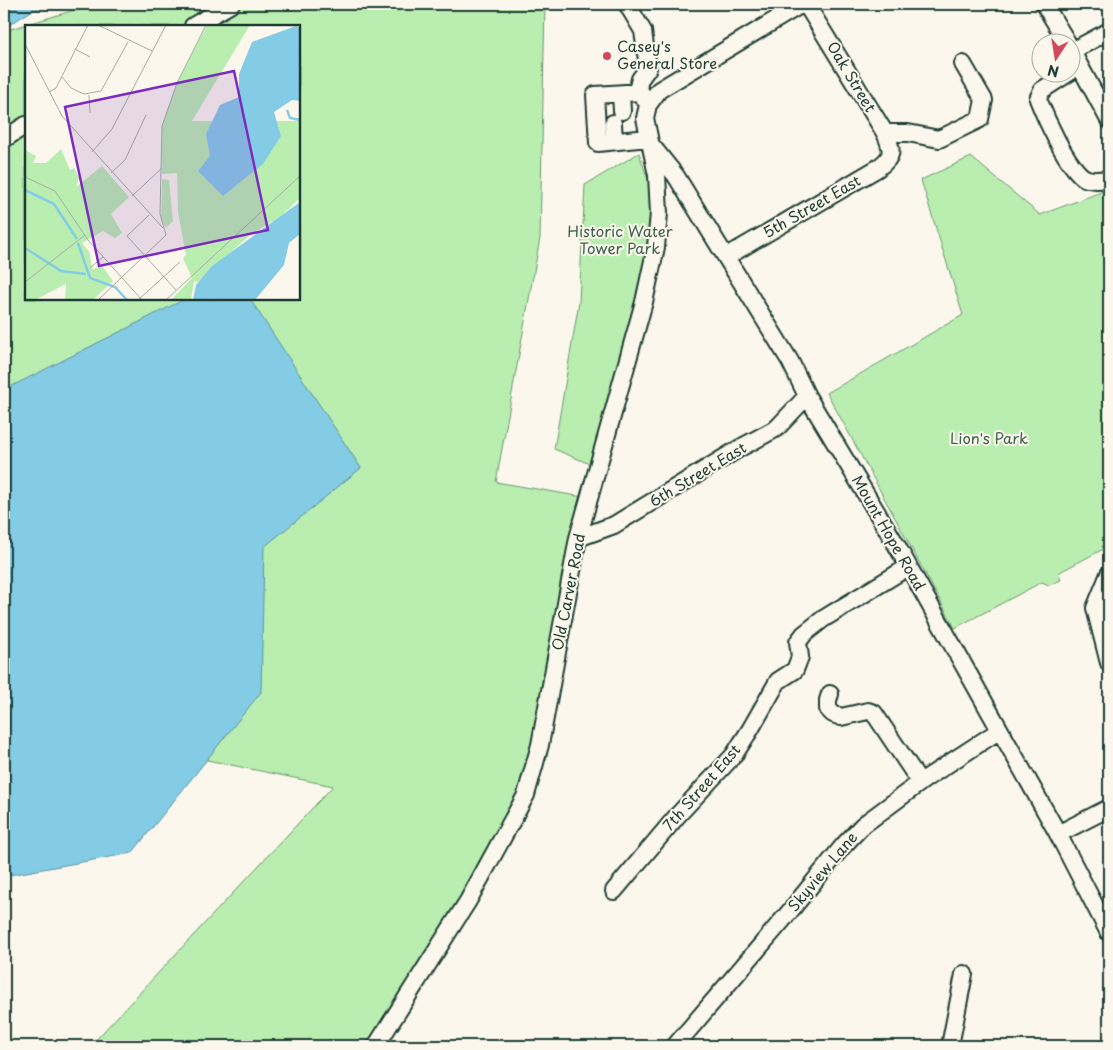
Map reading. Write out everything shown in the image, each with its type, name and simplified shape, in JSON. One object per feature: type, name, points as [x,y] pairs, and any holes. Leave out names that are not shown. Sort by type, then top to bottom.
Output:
[{"type":"street","points":[[195,25],[231,4]]},
{"type":"street","name":"Old Carver Road","points":[[376,1046],[468,901],[526,795],[540,745],[578,538],[644,302],[656,247],[659,213],[657,175],[645,118],[644,98],[638,87],[640,79],[648,68],[643,31],[627,4]]},
{"type":"street","points":[[649,140],[598,143],[595,95],[616,94],[644,98],[802,4]]},
{"type":"street","name":"Oak Street","points":[[806,4],[885,133],[891,151]]},
{"type":"street","points":[[1044,4],[1061,32]]},
{"type":"street","points":[[1080,43],[1109,31]]},
{"type":"street","points":[[885,133],[908,132],[939,139],[980,119],[984,100],[963,64]]},
{"type":"street","points":[[1080,80],[1109,120]]},
{"type":"street","points":[[1054,82],[1042,90],[1038,99],[1071,164],[1084,178],[1109,179]]},
{"type":"street","points":[[616,94],[620,141]]},
{"type":"street","points":[[4,139],[25,127]]},
{"type":"street","name":"Mount Hope Road","points":[[649,140],[676,176],[790,361],[807,396],[908,567],[1000,730],[1058,834],[1109,933]]},
{"type":"street","name":"5th Street East","points":[[726,257],[878,168],[888,160],[891,151]]},
{"type":"street","name":"6th Street East","points":[[578,538],[614,525],[776,428],[807,396]]},
{"type":"street","name":"7th Street East","points":[[614,891],[677,816],[734,755],[778,681],[795,670],[800,657],[798,642],[804,634],[908,567]]},
{"type":"street","points":[[1109,574],[1095,608],[1109,663]]},
{"type":"street","points":[[830,694],[828,708],[837,716],[841,717],[868,711],[874,713],[920,782]]},
{"type":"street","name":"Skyview Lane","points":[[675,1046],[863,824],[920,782],[1000,730]]},
{"type":"street","points":[[1058,834],[1109,808]]},
{"type":"street","points":[[950,1046],[964,974]]},
{"type":"green space","points":[[95,4],[545,4],[540,238],[496,482],[589,498],[526,795],[372,1046],[90,1046],[333,786],[4,718],[4,31]]},
{"type":"green space","name":"Historic Water Tower Park","points":[[639,153],[659,213],[597,467],[554,449],[579,302],[585,185]]},
{"type":"green space","name":"Lion's Park","points":[[971,157],[1040,215],[1109,189],[1109,546],[1058,573],[1061,580],[1049,585],[1042,582],[955,628],[827,393],[963,315],[921,180]]},
{"type":"water","points":[[4,4],[53,4],[33,10],[4,28]]},
{"type":"water","points":[[183,300],[251,300],[361,468],[264,547],[261,692],[132,853],[4,876],[4,390]]},
{"type":"place","name":"Casey's General Store","points":[[607,56]]}]
